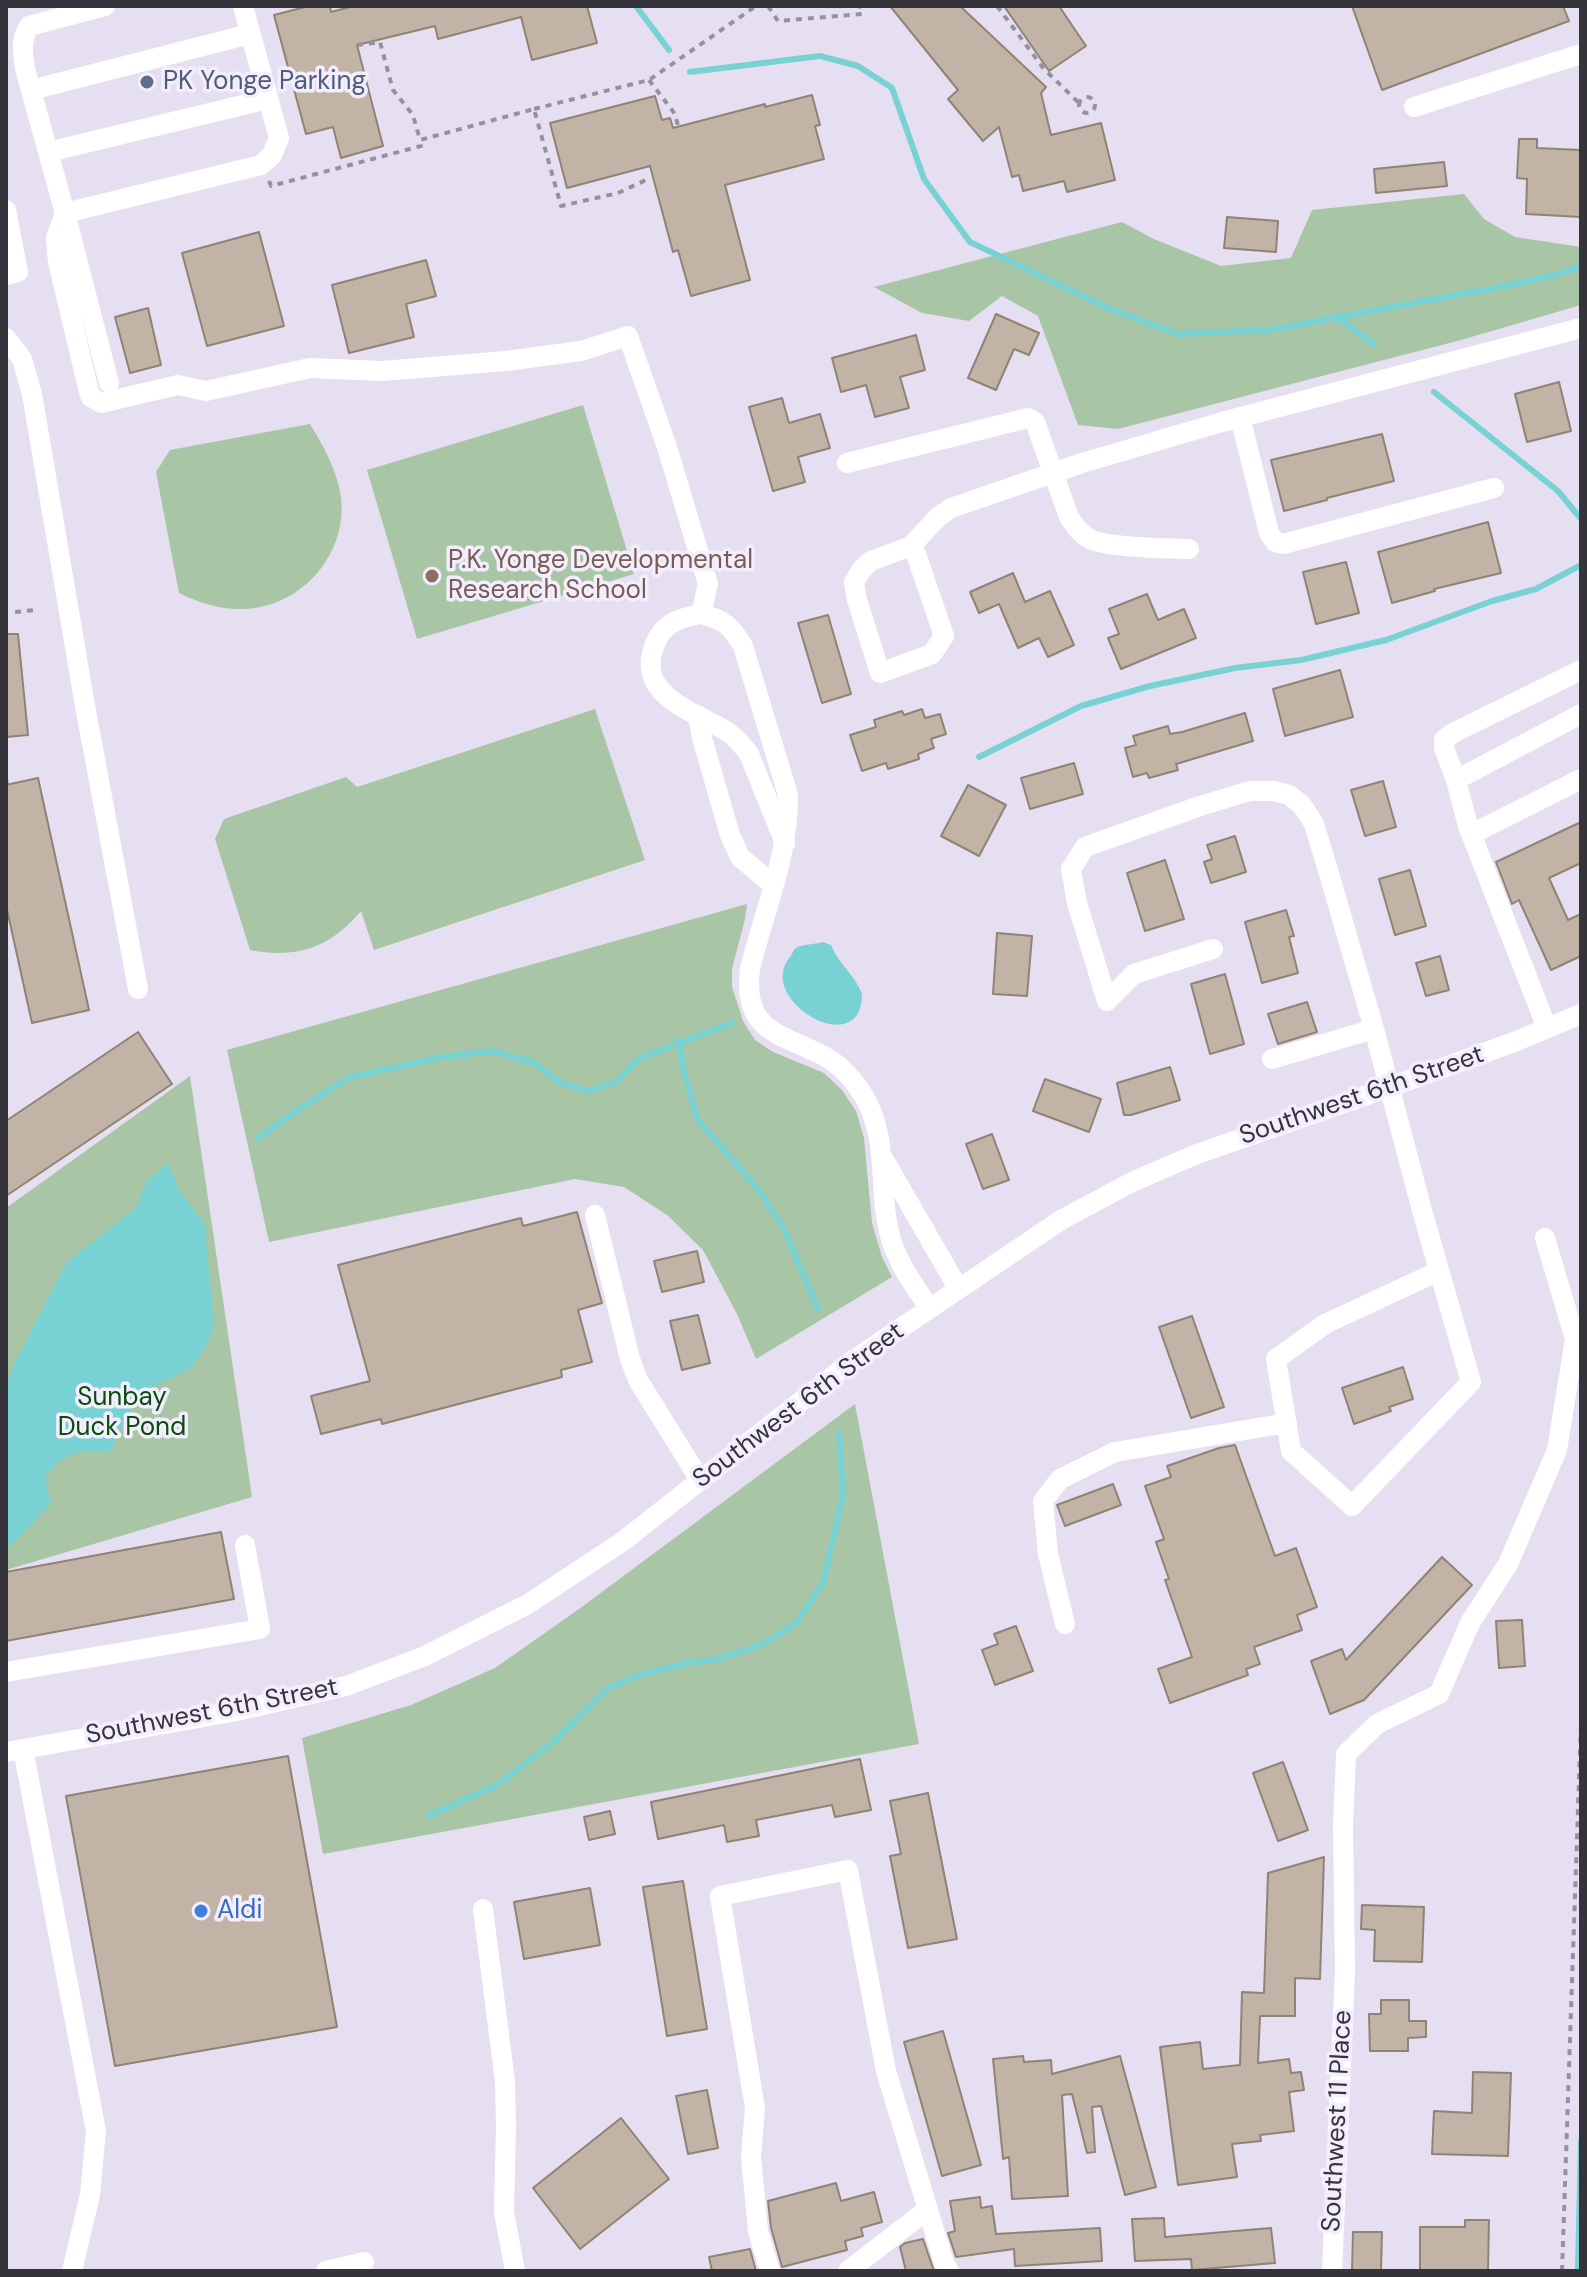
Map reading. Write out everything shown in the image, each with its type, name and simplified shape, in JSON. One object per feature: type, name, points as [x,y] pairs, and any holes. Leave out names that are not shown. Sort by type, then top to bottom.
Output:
[{"type":"street","points":[[105,6],[29,26],[22,45],[31,90],[109,383]]},
{"type":"street","points":[[65,213],[261,165],[272,155],[279,138],[243,6]]},
{"type":"street","points":[[31,90],[250,34]]},
{"type":"street","points":[[1414,107],[1581,54]]},
{"type":"street","points":[[48,152],[268,99]]},
{"type":"street","points":[[6,210],[18,272],[6,275]]},
{"type":"street","points":[[65,213],[56,238],[58,262],[89,392],[101,403],[178,385],[206,391],[310,368],[382,371],[506,361],[581,351],[628,336],[667,447],[708,584],[701,614]]},
{"type":"street","points":[[911,546],[944,636],[932,654],[880,673],[854,582],[871,561],[911,546],[938,517],[951,508],[1052,473],[1240,417],[1581,328]]},
{"type":"street","points":[[6,338],[22,359],[32,394],[85,706],[138,989]]},
{"type":"street","points":[[1240,417],[1269,533],[1275,542],[1283,544],[1494,488]]},
{"type":"street","points":[[847,463],[1028,418],[1035,422],[1069,517],[1078,531],[1090,539],[1106,543],[1189,549]]},
{"type":"street","points":[[785,843],[749,754],[731,734],[675,704],[657,685],[651,656],[656,640],[665,628],[682,617],[701,614],[717,618],[731,627],[743,646],[788,795],[785,843],[750,969],[748,983],[753,1011],[774,1033],[826,1057],[851,1078],[870,1107],[883,1158],[882,1180],[890,1237],[902,1266],[929,1308]]},
{"type":"street","points":[[1547,1028],[1472,834],[1444,740],[1581,670]]},
{"type":"street","points":[[1456,780],[1581,714]]},
{"type":"street","points":[[698,715],[730,835],[740,857],[773,885]]},
{"type":"street","points":[[1472,834],[1581,779]]},
{"type":"street","points":[[1213,949],[1134,974],[1107,1001],[1077,903],[1071,869],[1085,847],[1200,806],[1250,791],[1274,791],[1289,795],[1302,805],[1314,824],[1471,1382],[1352,1506],[1291,1451],[1276,1359],[1325,1324],[1439,1271]]},
{"type":"street","name":"Southwest 6th Street","points":[[14,1751],[232,1712],[346,1686],[425,1656],[528,1604],[622,1542],[852,1361],[1061,1220],[1132,1182],[1197,1154],[1390,1087],[1581,1014]]},
{"type":"street","points":[[1272,1059],[1374,1029]]},
{"type":"street","points":[[883,1158],[958,1288]]},
{"type":"street","points":[[595,1215],[630,1359],[638,1380],[700,1480]]},
{"type":"street","name":"Southwest 11 Place","points":[[1332,2271],[1345,1971],[1343,1825],[1346,1754],[1377,1724],[1439,1694],[1470,1623],[1508,1564],[1557,1450],[1575,1339],[1545,1238]]},
{"type":"street","points":[[1065,1624],[1048,1554],[1043,1501],[1060,1479],[1115,1452],[1287,1423]]},
{"type":"street","points":[[6,1672],[260,1629],[245,1545]]},
{"type":"street","points":[[14,1751],[96,2131],[90,2195],[72,2271]]},
{"type":"street","points":[[770,2271],[758,2231],[751,2157],[755,2108],[720,1896],[848,1870],[886,2071],[927,2210],[949,2271]]},
{"type":"street","points":[[483,1909],[505,2081],[504,2212],[515,2271]]},
{"type":"street","points":[[859,2268],[927,2210]]},
{"type":"street","points":[[326,2271],[364,2262]]},
{"type":"path","points":[[420,140],[649,80],[756,6]]},
{"type":"path","points":[[768,6],[778,21],[862,14],[860,6]]},
{"type":"path","points":[[997,6],[1044,69],[1079,103],[1079,109],[1088,114],[1095,109],[1094,101],[1090,98],[1085,97],[1079,103]]},
{"type":"path","points":[[268,177],[271,186],[421,146],[413,115],[393,90],[380,42],[357,45]]},
{"type":"path","points":[[649,80],[675,114],[678,126]]},
{"type":"path","points":[[534,109],[561,206],[618,193],[648,179]]},
{"type":"path","points":[[15,612],[36,610]]},
{"type":"path","points":[[1562,2271],[1581,1723]]},
{"type":"green space","points":[[1464,194],[1484,219],[1515,237],[1581,247],[1581,305],[1461,340],[1118,429],[1078,425],[1038,316],[1002,296],[969,321],[922,313],[874,287],[1122,222],[1154,239],[1221,266],[1291,258],[1312,210]]},
{"type":"green space","points":[[583,405],[634,574],[417,639],[367,470]]},
{"type":"green space","points":[[310,424],[324,448],[340,491],[338,534],[319,571],[286,598],[266,606],[227,608],[179,593],[156,472],[170,450]]},
{"type":"green space","points":[[595,709],[645,860],[374,950],[361,911],[337,934],[312,948],[283,953],[250,950],[215,839],[224,819],[346,777],[357,787]]},
{"type":"green space","points":[[747,904],[732,969],[732,987],[743,1021],[755,1040],[773,1052],[824,1073],[842,1090],[856,1111],[864,1138],[872,1223],[882,1257],[892,1277],[756,1359],[737,1314],[703,1250],[667,1215],[624,1187],[575,1179],[269,1242],[227,1050]]},
{"type":"green space","name":"Sunbay Duck Pond","points":[[190,1076],[252,1497],[6,1570],[6,1208]]},
{"type":"green space","points":[[855,1404],[919,1744],[323,1854],[302,1738],[411,1705],[495,1668]]},
{"type":"shaded area","points":[[823,942],[831,945],[862,994],[857,1014],[846,1023],[830,1024],[812,1018],[797,1006],[786,991],[783,974],[794,950]]},
{"type":"shaded area","name":"Sunbay Duck Pond","points":[[168,1163],[180,1192],[205,1224],[214,1327],[205,1348],[191,1368],[150,1388],[129,1412],[111,1451],[74,1454],[53,1468],[45,1478],[51,1503],[6,1551],[6,1387],[12,1369],[66,1263],[136,1208],[146,1182]]},
{"type":"building","points":[[309,6],[330,6],[331,12],[354,6],[587,6],[597,43],[532,60],[521,17],[438,39],[435,26],[357,45],[383,146],[341,158],[333,127],[306,134],[274,15]]},
{"type":"building","points":[[890,6],[960,6],[1046,87],[1041,93],[1051,135],[1101,123],[1115,180],[1067,192],[1064,181],[1023,191],[1019,175],[1012,177],[999,127],[983,141],[948,99],[958,90]]},
{"type":"building","points":[[1004,6],[1059,6],[1086,46],[1049,71]]},
{"type":"building","points":[[1352,6],[1563,6],[1569,21],[1382,90]]},
{"type":"building","points":[[812,95],[820,125],[815,126],[824,159],[725,185],[750,280],[691,296],[678,250],[673,252],[650,166],[567,188],[550,123],[655,96],[662,120],[670,118],[673,128]]},
{"type":"building","points":[[1519,139],[1537,139],[1537,148],[1581,150],[1581,217],[1526,214],[1527,179],[1517,178]]},
{"type":"building","points":[[1444,162],[1447,186],[1376,193],[1374,169]]},
{"type":"building","points":[[1227,217],[1278,221],[1276,252],[1224,248]]},
{"type":"building","points":[[259,232],[284,326],[207,346],[182,253]]},
{"type":"building","points":[[426,260],[436,296],[406,304],[414,337],[349,353],[332,285]]},
{"type":"building","points":[[148,308],[161,365],[130,373],[115,317]]},
{"type":"building","points":[[996,314],[1039,333],[1029,355],[1014,349],[996,390],[968,378]]},
{"type":"building","points":[[916,335],[925,370],[900,377],[909,408],[875,417],[866,385],[841,392],[832,358]]},
{"type":"building","points":[[1559,382],[1571,431],[1527,442],[1515,394]]},
{"type":"building","points":[[782,398],[789,423],[820,414],[830,448],[798,457],[805,482],[773,491],[749,407]]},
{"type":"building","points":[[1382,434],[1394,481],[1284,511],[1271,460]]},
{"type":"building","points":[[1488,522],[1501,573],[1392,603],[1378,552]]},
{"type":"building","points":[[1346,562],[1359,613],[1316,624],[1303,572]]},
{"type":"building","points":[[1013,573],[1025,602],[1050,591],[1074,645],[1048,657],[1039,638],[1018,648],[999,604],[979,613],[970,592]]},
{"type":"building","points":[[1147,594],[1158,620],[1184,609],[1196,638],[1121,669],[1108,638],[1119,634],[1109,609]]},
{"type":"building","points":[[828,615],[851,694],[822,703],[798,623]]},
{"type":"building","points":[[6,634],[18,634],[28,735],[6,737]]},
{"type":"building","points":[[1340,670],[1353,717],[1285,736],[1273,689]]},
{"type":"building","points":[[922,709],[925,718],[940,714],[946,734],[931,739],[934,748],[918,754],[919,759],[888,769],[886,763],[862,771],[850,735],[876,727],[874,720],[902,711],[904,715]]},
{"type":"building","points":[[1245,713],[1253,741],[1176,764],[1178,770],[1149,778],[1147,773],[1133,777],[1125,748],[1136,745],[1133,736],[1168,726],[1170,734],[1182,732]]},
{"type":"building","points":[[1074,763],[1083,794],[1030,809],[1021,778]]},
{"type":"building","points":[[38,778],[89,1010],[32,1023],[6,905],[6,785]]},
{"type":"building","points":[[1383,781],[1396,827],[1365,836],[1351,790]]},
{"type":"building","points":[[968,785],[1006,805],[979,856],[941,836]]},
{"type":"building","points":[[1581,822],[1581,863],[1549,878],[1568,920],[1581,914],[1581,956],[1551,970],[1519,900],[1512,904],[1496,862]]},
{"type":"building","points":[[1235,836],[1246,872],[1211,883],[1204,862],[1212,859],[1207,845]]},
{"type":"building","points":[[1165,860],[1184,919],[1145,931],[1127,873]]},
{"type":"building","points":[[1410,870],[1426,926],[1395,935],[1379,879]]},
{"type":"building","points":[[1286,910],[1294,936],[1289,937],[1298,973],[1262,983],[1245,922]]},
{"type":"building","points":[[997,933],[1032,936],[1027,996],[993,994]]},
{"type":"building","points":[[1440,956],[1449,990],[1426,996],[1416,963]]},
{"type":"building","points":[[1225,974],[1244,1044],[1210,1054],[1191,984]]},
{"type":"building","points":[[1307,1002],[1317,1032],[1278,1044],[1268,1014]]},
{"type":"building","points":[[138,1032],[172,1084],[6,1196],[6,1121]]},
{"type":"building","points":[[1170,1067],[1180,1100],[1124,1115],[1117,1083]]},
{"type":"building","points":[[1045,1079],[1101,1099],[1089,1132],[1033,1111]]},
{"type":"building","points":[[992,1134],[1009,1180],[983,1189],[966,1144]]},
{"type":"building","points":[[577,1212],[602,1303],[578,1310],[592,1362],[561,1370],[562,1377],[382,1424],[381,1419],[321,1434],[311,1396],[370,1381],[338,1265],[521,1218],[523,1226]]},
{"type":"building","points":[[697,1251],[704,1282],[662,1292],[654,1261]]},
{"type":"building","points":[[698,1315],[710,1363],[682,1370],[670,1321]]},
{"type":"building","points":[[1192,1316],[1224,1407],[1191,1418],[1159,1327]]},
{"type":"building","points":[[1403,1367],[1413,1399],[1389,1407],[1391,1411],[1354,1424],[1342,1388]]},
{"type":"building","points":[[1235,1445],[1275,1556],[1296,1548],[1317,1607],[1297,1615],[1302,1630],[1254,1647],[1260,1664],[1246,1669],[1248,1675],[1170,1703],[1158,1669],[1192,1657],[1165,1580],[1169,1579],[1156,1542],[1164,1539],[1145,1486],[1171,1477],[1167,1466]]},
{"type":"building","points":[[1113,1484],[1121,1505],[1065,1526],[1057,1505]]},
{"type":"building","points":[[221,1532],[234,1599],[6,1641],[6,1572]]},
{"type":"building","points":[[1442,1557],[1472,1585],[1364,1700],[1330,1714],[1311,1661],[1342,1649],[1346,1660]]},
{"type":"building","points":[[1522,1620],[1525,1666],[1499,1668],[1496,1621]]},
{"type":"building","points":[[1016,1626],[1033,1671],[995,1685],[982,1650],[998,1644],[994,1634]]},
{"type":"building","name":"Aldi","points":[[288,1756],[337,2027],[115,2066],[66,1796]]},
{"type":"building","points":[[860,1759],[871,1810],[835,1817],[832,1805],[756,1820],[759,1836],[727,1842],[724,1825],[658,1839],[651,1802]]},
{"type":"building","points":[[1283,1762],[1308,1830],[1278,1841],[1253,1773]]},
{"type":"building","points":[[928,1793],[957,1939],[908,1948],[890,1856],[901,1854],[890,1801]]},
{"type":"building","points":[[610,1811],[615,1834],[589,1840],[584,1817]]},
{"type":"building","points":[[1324,1857],[1320,1979],[1295,1978],[1295,2016],[1260,2016],[1258,2063],[1289,2059],[1291,2073],[1301,2072],[1304,2090],[1289,2092],[1294,2131],[1260,2135],[1261,2141],[1232,2144],[1237,2177],[1178,2185],[1160,2047],[1200,2042],[1203,2069],[1240,2065],[1242,1992],[1264,1993],[1268,1873]]},
{"type":"building","points":[[683,1881],[707,2029],[667,2036],[643,1887]]},
{"type":"building","points":[[590,1888],[600,1945],[524,1959],[514,1902]]},
{"type":"building","points":[[1362,1905],[1424,1907],[1422,1962],[1374,1961],[1375,1930],[1361,1929]]},
{"type":"building","points":[[1381,2000],[1409,2000],[1409,2021],[1426,2021],[1426,2037],[1408,2038],[1408,2051],[1370,2051],[1369,2014],[1381,2014]]},
{"type":"building","points":[[943,2031],[981,2165],[942,2176],[904,2042]]},
{"type":"building","points":[[1023,2056],[1024,2062],[1051,2060],[1052,2074],[1120,2056],[1156,2187],[1125,2195],[1101,2106],[1092,2107],[1095,2152],[1087,2153],[1072,2094],[1062,2095],[1068,2196],[1012,2199],[1009,2157],[1003,2159],[993,2059]]},
{"type":"building","points":[[1473,2072],[1511,2073],[1508,2156],[1432,2154],[1434,2111],[1472,2113]]},
{"type":"building","points":[[707,2090],[718,2148],[688,2154],[676,2096]]},
{"type":"building","points":[[621,2118],[669,2179],[580,2249],[533,2188]]},
{"type":"building","points":[[836,2183],[841,2201],[874,2192],[882,2222],[861,2228],[863,2236],[845,2241],[847,2250],[782,2267],[771,2228],[768,2201]]},
{"type":"building","points":[[980,2197],[981,2208],[992,2206],[996,2234],[1100,2228],[1102,2261],[1015,2266],[1014,2249],[956,2257],[948,2233],[955,2231],[950,2201]]},
{"type":"building","points":[[1164,2218],[1165,2237],[1271,2228],[1275,2263],[1192,2270],[1191,2259],[1135,2261],[1132,2219]]},
{"type":"building","points":[[1465,2220],[1489,2220],[1488,2271],[1420,2271],[1420,2227],[1465,2227]]},
{"type":"building","points":[[1353,2232],[1382,2232],[1381,2271],[1352,2271]]},
{"type":"building","points":[[923,2239],[934,2271],[906,2271],[900,2247]]},
{"type":"building","points":[[750,2249],[756,2271],[712,2271],[709,2257]]},
{"type":"waterway","points":[[636,6],[669,50]]},
{"type":"waterway","points":[[690,72],[820,56],[858,66],[892,88],[924,179],[970,242],[1110,309],[1178,334],[1269,330],[1510,285],[1581,266]]},
{"type":"waterway","points":[[1336,317],[1374,344]]},
{"type":"waterway","points":[[1434,392],[1558,491],[1581,519]]},
{"type":"waterway","points":[[979,757],[1081,706],[1150,686],[1235,668],[1301,660],[1386,640],[1492,601],[1536,589],[1581,565]]},
{"type":"waterway","points":[[258,1138],[350,1077],[443,1057],[492,1051],[533,1062],[559,1082],[588,1091],[616,1082],[640,1058],[732,1023]]},
{"type":"waterway","points":[[679,1041],[697,1119],[758,1189],[785,1231],[818,1309]]},
{"type":"waterway","points":[[428,1816],[499,1784],[554,1741],[608,1688],[639,1675],[719,1659],[765,1643],[796,1623],[823,1583],[843,1494],[839,1433]]},
{"type":"waterway","points":[[1578,2271],[1581,2141]]},
{"type":"place","name":"PK Yonge Parking","points":[[147,82]]},
{"type":"place","name":"P.K. Yonge Developmental Research School","points":[[432,576]]},
{"type":"place","name":"Aldi","points":[[201,1911]]}]
